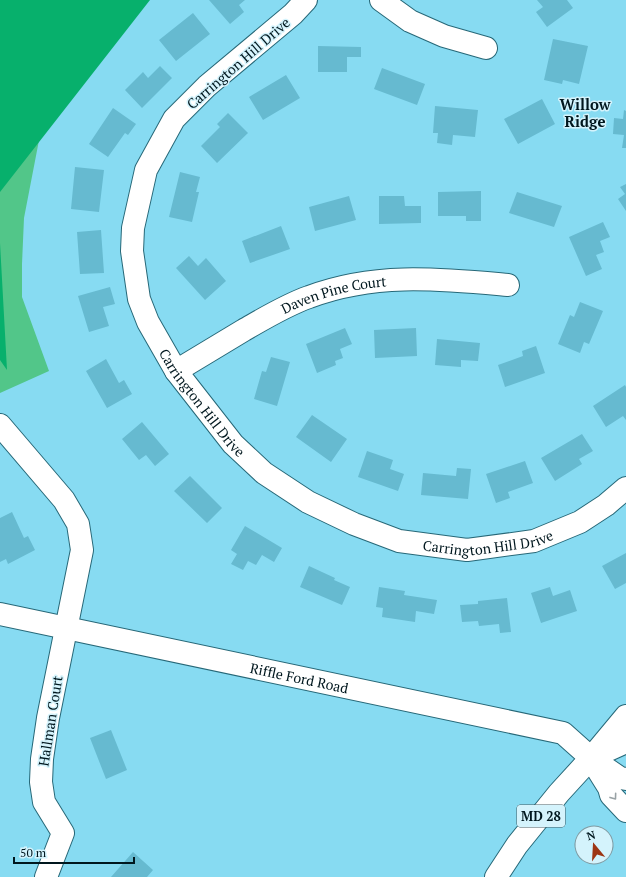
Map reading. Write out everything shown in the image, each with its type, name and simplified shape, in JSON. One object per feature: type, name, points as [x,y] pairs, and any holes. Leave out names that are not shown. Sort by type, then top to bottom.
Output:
[{"type":"street","name":"Carrington Hill Drive","points":[[306,0],[293,14],[207,86],[174,119],[146,170],[133,228],[132,251],[139,299],[148,322],[176,371],[233,444],[264,473],[308,502],[354,524],[399,541],[467,550],[534,541],[580,522],[606,505],[626,488]]},
{"type":"street","points":[[381,0],[410,21],[444,36],[486,48]]},
{"type":"street","name":"Daven Pine Court","points":[[176,371],[272,314],[309,297],[342,287],[380,280],[417,278],[508,285]]},
{"type":"street","name":"Hallman Court","points":[[0,426],[64,500],[78,524],[82,550],[48,718],[41,767],[41,782],[44,802],[63,833],[46,877]]},
{"type":"street","name":"Riffle Ford Road","points":[[0,614],[563,733],[591,758]]},
{"type":"street","name":"MD 28","points":[[496,877],[517,845],[559,793],[626,716]]},
{"type":"street","name":"MD 28","points":[[591,758],[626,742]]},
{"type":"street","points":[[591,758],[620,778],[626,780]]},
{"type":"street","points":[[591,758],[609,788],[611,795],[626,812]]},
{"type":"green space","points":[[0,0],[40,135],[24,218],[22,297],[49,371],[0,393]]},
{"type":"green space","points":[[0,0],[150,0],[0,192]]},
{"type":"green space","points":[[0,243],[7,370],[0,360]]},
{"type":"building","points":[[209,0],[245,0],[239,5],[244,12],[230,24]]},
{"type":"building","points":[[537,0],[567,0],[573,8],[547,27],[536,12],[543,7]]},
{"type":"building","points":[[193,13],[210,34],[176,61],[159,40]]},
{"type":"building","points":[[553,39],[588,46],[579,84],[563,80],[562,84],[544,80]]},
{"type":"building","points":[[318,46],[361,47],[361,57],[347,57],[347,72],[318,72]]},
{"type":"building","points":[[160,66],[172,78],[142,108],[125,90],[143,72],[148,78]]},
{"type":"building","points":[[382,68],[425,84],[417,105],[374,89]]},
{"type":"building","points":[[286,75],[300,98],[263,120],[249,97]]},
{"type":"building","points":[[542,99],[555,124],[518,144],[504,119]]},
{"type":"building","points":[[435,106],[478,110],[475,137],[453,135],[452,145],[437,143],[438,133],[433,133]]},
{"type":"building","points":[[113,108],[136,124],[128,135],[125,133],[108,157],[89,144]]},
{"type":"building","points":[[624,110],[626,111],[626,148],[622,148],[624,135],[613,134],[614,118],[623,119]]},
{"type":"building","points":[[228,113],[248,133],[217,163],[201,146],[220,127],[217,124]]},
{"type":"building","points":[[75,167],[104,170],[99,212],[71,209]]},
{"type":"building","points":[[180,172],[200,177],[196,192],[199,192],[192,222],[169,217]]},
{"type":"building","points":[[626,184],[626,211],[618,199],[625,194],[620,187]]},
{"type":"building","points":[[481,191],[481,221],[466,221],[466,216],[438,216],[438,192]]},
{"type":"building","points":[[517,192],[562,206],[554,227],[509,213]]},
{"type":"building","points":[[349,196],[356,220],[315,231],[309,207]]},
{"type":"building","points":[[379,196],[404,196],[405,206],[421,206],[421,223],[379,224]]},
{"type":"building","points":[[603,222],[610,237],[600,241],[604,252],[596,255],[602,269],[586,276],[569,237]]},
{"type":"building","points":[[281,226],[290,249],[250,263],[242,241]]},
{"type":"building","points":[[101,230],[104,273],[80,274],[77,232]]},
{"type":"building","points":[[189,256],[198,266],[206,258],[226,281],[205,300],[176,268]]},
{"type":"building","points":[[110,287],[115,304],[103,307],[109,326],[89,332],[78,296]]},
{"type":"building","points":[[580,302],[603,311],[589,344],[584,342],[580,353],[558,344],[570,315],[574,317]]},
{"type":"building","points":[[345,328],[352,344],[340,349],[343,358],[335,361],[336,365],[317,373],[306,344]]},
{"type":"building","points":[[416,328],[417,356],[375,358],[374,330]]},
{"type":"building","points":[[437,339],[480,343],[478,361],[461,360],[461,367],[435,365]]},
{"type":"building","points":[[536,346],[545,373],[505,387],[498,365],[523,356],[522,351]]},
{"type":"building","points":[[271,357],[290,362],[277,406],[254,399],[262,371],[266,372]]},
{"type":"building","points":[[106,359],[119,383],[124,380],[132,394],[107,408],[86,371]]},
{"type":"building","points":[[625,385],[626,420],[623,416],[606,427],[593,406]]},
{"type":"building","points":[[312,415],[347,439],[331,462],[296,437]]},
{"type":"building","points":[[142,422],[169,454],[155,466],[146,455],[139,460],[122,439]]},
{"type":"building","points":[[582,434],[593,451],[579,459],[582,464],[555,481],[541,458]]},
{"type":"building","points":[[367,451],[393,460],[390,469],[404,474],[398,491],[358,477]]},
{"type":"building","points":[[525,461],[533,483],[508,492],[510,498],[496,503],[486,474]]},
{"type":"building","points":[[457,468],[471,469],[468,499],[421,495],[423,473],[456,476]]},
{"type":"building","points":[[190,476],[222,508],[207,523],[174,491]]},
{"type":"building","points":[[12,512],[24,538],[28,536],[35,550],[8,564],[6,559],[0,562],[0,518]]},
{"type":"building","points":[[245,526],[282,548],[274,562],[262,555],[256,565],[248,561],[243,570],[231,564],[237,554],[231,550]]},
{"type":"building","points":[[626,553],[626,583],[615,589],[602,566]]},
{"type":"building","points":[[309,566],[350,587],[342,605],[300,587]]},
{"type":"building","points":[[379,587],[405,591],[404,595],[437,600],[434,614],[416,611],[415,622],[382,617],[383,608],[376,607]]},
{"type":"building","points":[[550,587],[553,596],[570,590],[577,611],[541,623],[531,593]]},
{"type":"building","points":[[507,598],[511,632],[500,633],[499,624],[479,626],[478,621],[462,622],[460,605],[478,604],[478,601]]},
{"type":"building","points":[[111,730],[127,770],[106,779],[90,738]]},
{"type":"building","points":[[133,852],[153,870],[147,877],[111,877]]},
{"type":"district","name":"Willow Ridge","points":[[585,112]]}]
